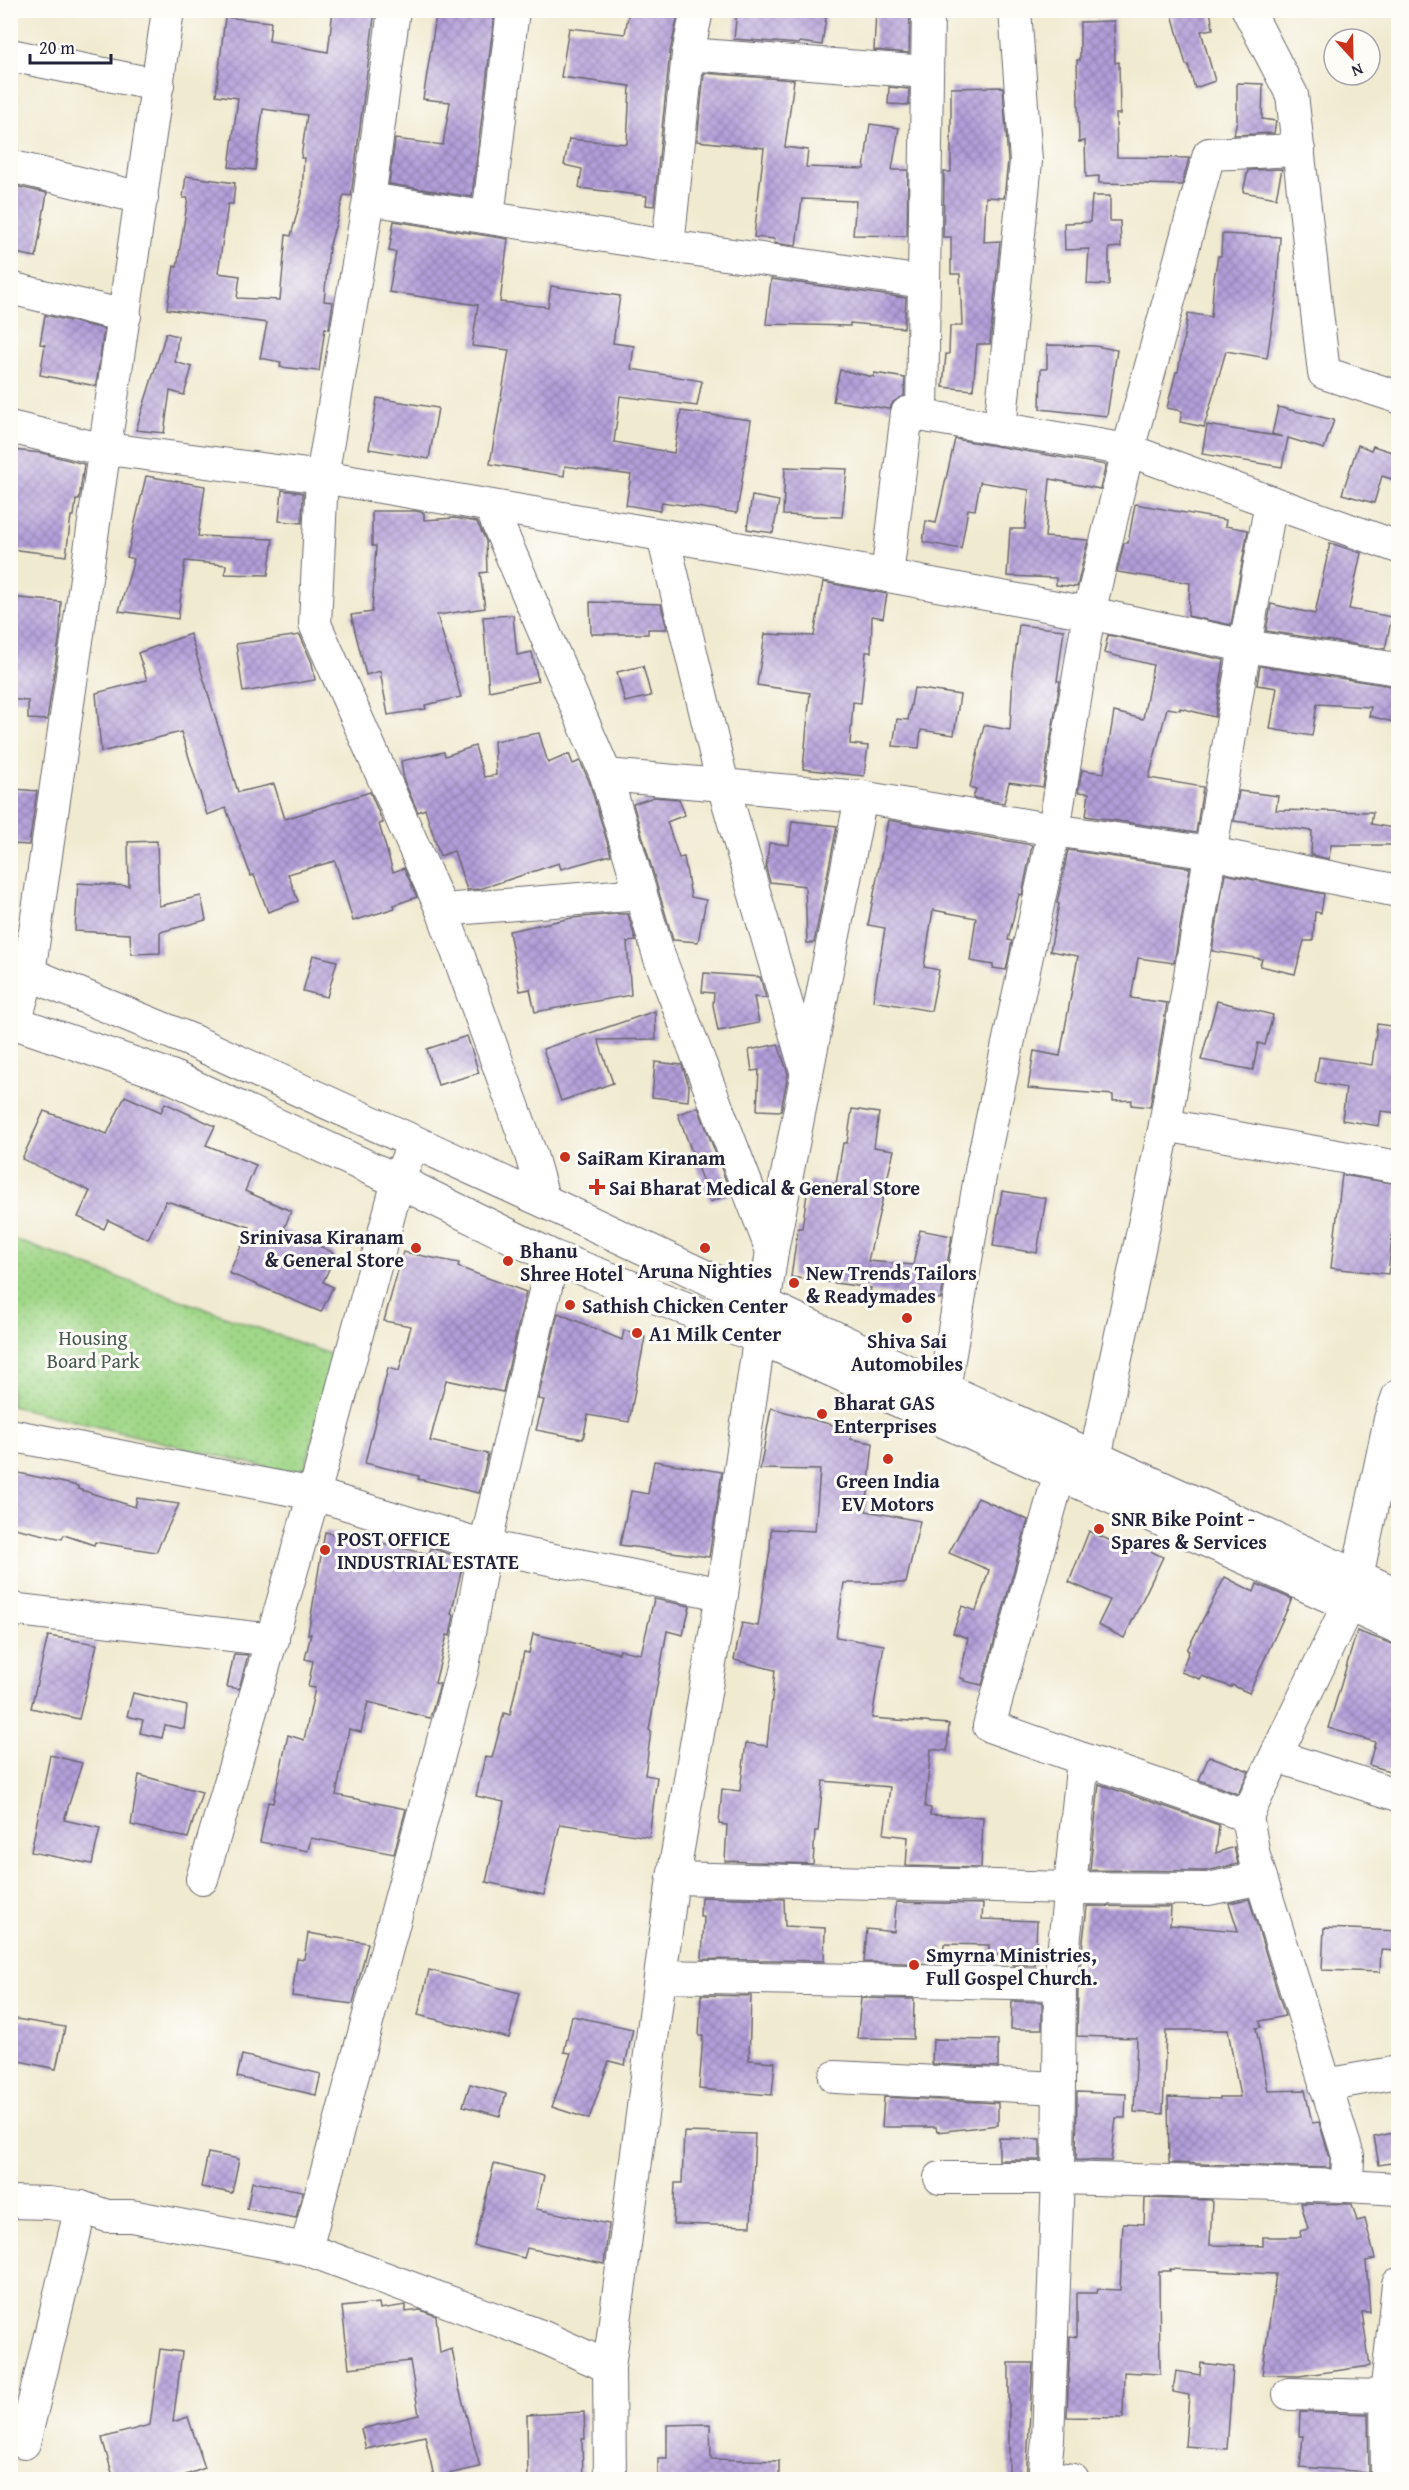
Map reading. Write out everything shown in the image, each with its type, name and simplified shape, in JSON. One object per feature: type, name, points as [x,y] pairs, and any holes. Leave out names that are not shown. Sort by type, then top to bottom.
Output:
[{"type":"main road","points":[[20,969],[190,1040],[544,1201],[762,1322],[1060,1472],[1353,1590],[1398,1595]]},
{"type":"main road","points":[[13,1022],[170,1077],[398,1181],[553,1257],[762,1322],[944,1389],[1095,1458],[1353,1590],[1398,1627]]},
{"type":"street","points":[[13,1022],[125,316],[168,10]]},
{"type":"street","points":[[394,10],[369,199],[322,477],[315,624],[442,910],[531,1155],[544,1201]]},
{"type":"street","points":[[488,217],[513,10]]},
{"type":"street","points":[[668,246],[688,54],[697,10]]},
{"type":"street","points":[[922,415],[928,10]]},
{"type":"street","points":[[1000,429],[1026,161],[1015,10]]},
{"type":"street","points":[[1248,10],[1292,95],[1324,373],[1398,397]]},
{"type":"street","points":[[688,54],[927,72]]},
{"type":"street","points":[[10,55],[158,85]]},
{"type":"street","points":[[944,1389],[982,1165],[1053,830],[1089,614],[1128,450],[1209,154],[1299,150]]},
{"type":"street","points":[[10,166],[142,198]]},
{"type":"street","points":[[369,199],[668,246],[924,282]]},
{"type":"street","points":[[10,288],[125,316]]},
{"type":"street","points":[[887,576],[907,413],[1128,450],[1398,547]]},
{"type":"street","points":[[10,427],[104,448],[322,477],[663,536],[1089,614],[1245,646],[1398,669]]},
{"type":"street","points":[[1095,1458],[1165,1125],[1271,502]]},
{"type":"street","points":[[490,506],[606,775],[659,956],[772,1251]]},
{"type":"street","points":[[663,536],[723,785],[807,1074]]},
{"type":"street","points":[[606,775],[861,797],[1053,830],[1210,853],[1398,891]]},
{"type":"street","points":[[610,2480],[609,2367],[673,1878],[722,1594],[772,1251],[861,797]]},
{"type":"street","points":[[442,910],[640,894]]},
{"type":"street","points":[[1165,1125],[1398,1167]]},
{"type":"street","points":[[202,1879],[314,1494],[398,1181],[414,1142]]},
{"type":"street","points":[[306,2249],[464,1666],[485,1546],[553,1257]]},
{"type":"street","points":[[1347,2186],[1348,2156],[1261,1878],[1247,1816],[1353,1590],[1390,1419],[1398,1396]]},
{"type":"street","points":[[10,1435],[314,1494],[485,1546],[722,1594]]},
{"type":"street","points":[[1060,1472],[989,1726],[1247,1816]]},
{"type":"street","points":[[10,1609],[273,1640]]},
{"type":"street","points":[[1275,1756],[1398,1795]]},
{"type":"street","points":[[1054,2478],[1060,1984],[1083,1759]]},
{"type":"street","points":[[673,1878],[1070,1888],[1208,1889],[1261,1878]]},
{"type":"street","points":[[661,1976],[1060,1984]]},
{"type":"street","points":[[1325,2085],[1398,2072]]},
{"type":"street","points":[[835,2077],[1059,2088]]},
{"type":"street","points":[[940,2178],[1058,2178],[1398,2189]]},
{"type":"street","points":[[10,2202],[81,2207],[107,2216],[131,2216],[306,2249],[541,2336],[609,2367]]},
{"type":"street","points":[[24,2443],[81,2207]]},
{"type":"street","points":[[1387,2480],[1386,2396],[1398,2284]]},
{"type":"street","points":[[1289,2394],[1386,2396]]},
{"type":"green space","name":"Housing Board Park","points":[[10,1238],[335,1356],[303,1476],[11,1406]]},
{"type":"building","points":[[333,10],[375,10],[351,196],[344,195],[329,248],[324,301],[333,302],[329,329],[325,328],[319,371],[280,367],[281,362],[260,358],[267,323],[167,309],[174,266],[177,267],[188,198],[183,198],[186,176],[235,183],[233,204],[228,204],[218,273],[240,276],[237,298],[280,300],[286,235],[291,236],[302,194],[304,158],[301,158],[307,115],[263,109],[255,170],[229,167],[238,98],[216,95],[225,17],[271,22],[269,41],[328,52]]},
{"type":"building","points":[[437,10],[495,10],[472,197],[389,184],[395,139],[443,145],[450,102],[423,99]]},
{"type":"building","points":[[629,10],[679,10],[670,52],[654,206],[646,205],[647,196],[579,188],[582,169],[564,165],[569,139],[627,144],[630,86],[561,77],[569,28],[625,34]]},
{"type":"building","points":[[737,10],[787,14],[788,10],[827,10],[822,45],[734,39]]},
{"type":"building","points":[[876,10],[910,10],[909,53],[874,50]]},
{"type":"building","points":[[1171,10],[1210,10],[1213,29],[1201,31],[1215,81],[1195,88],[1188,65],[1186,65]]},
{"type":"building","points":[[1114,21],[1115,63],[1119,62],[1120,114],[1116,114],[1117,157],[1189,158],[1182,185],[1099,183],[1099,176],[1086,177],[1085,141],[1079,142],[1077,60],[1080,60],[1080,22]]},
{"type":"building","points":[[704,73],[794,80],[785,147],[808,150],[806,167],[864,169],[870,124],[899,128],[892,170],[908,170],[907,236],[853,235],[856,201],[802,199],[796,246],[774,243],[775,239],[754,237],[764,148],[697,141]]},
{"type":"building","points":[[1237,83],[1263,84],[1262,119],[1276,121],[1274,133],[1234,135],[1237,120]]},
{"type":"building","points":[[889,87],[909,89],[909,105],[888,104]]},
{"type":"building","points":[[1003,87],[1008,161],[1004,198],[986,197],[984,242],[1000,241],[990,344],[977,344],[973,390],[943,387],[946,354],[949,354],[950,326],[962,326],[960,274],[951,274],[951,237],[943,237],[944,172],[951,172],[951,88]]},
{"type":"building","points":[[1282,169],[1276,198],[1243,192],[1248,170]]},
{"type":"building","points":[[10,185],[47,193],[36,257],[10,252]]},
{"type":"building","points":[[1092,196],[1110,196],[1110,221],[1120,221],[1121,247],[1109,248],[1109,285],[1087,284],[1089,249],[1065,250],[1064,223],[1090,222]]},
{"type":"building","points":[[394,221],[508,239],[500,302],[548,307],[551,286],[620,296],[613,343],[634,346],[631,369],[702,381],[697,406],[620,396],[614,442],[674,453],[681,411],[751,420],[737,513],[662,502],[660,511],[626,505],[631,475],[565,466],[564,476],[490,464],[509,350],[472,346],[478,305],[389,292],[396,252],[389,251]]},
{"type":"building","points":[[1222,234],[1280,237],[1277,292],[1267,358],[1226,351],[1204,427],[1180,422],[1182,411],[1167,408],[1176,372],[1178,372],[1188,313],[1211,317],[1214,279],[1218,256],[1221,256]]},
{"type":"building","points":[[771,279],[906,298],[904,328],[850,323],[850,326],[766,324]]},
{"type":"building","points":[[45,315],[104,329],[96,386],[40,375],[45,345],[40,344]]},
{"type":"building","points":[[166,333],[178,336],[175,362],[192,367],[184,395],[170,391],[164,433],[136,430]]},
{"type":"building","points":[[1047,345],[1095,346],[1117,350],[1107,416],[1040,409],[1041,369],[1047,369]]},
{"type":"building","points":[[840,370],[874,377],[874,373],[905,378],[904,396],[893,402],[890,409],[833,401]]},
{"type":"building","points":[[377,398],[438,408],[429,459],[369,449]]},
{"type":"building","points":[[1278,407],[1334,420],[1324,449],[1288,438],[1282,467],[1202,454],[1207,425],[1283,437],[1272,434]]},
{"type":"building","points":[[955,439],[1106,465],[1100,489],[1050,479],[1045,537],[1088,540],[1077,587],[1056,585],[1056,578],[1007,576],[1010,529],[1025,529],[1029,490],[980,482],[975,510],[968,509],[961,549],[923,542],[926,521],[936,523]]},
{"type":"building","points":[[1358,445],[1371,450],[1373,446],[1398,454],[1398,481],[1382,476],[1374,503],[1342,494]]},
{"type":"building","points":[[12,450],[42,453],[84,464],[79,500],[76,500],[74,516],[71,516],[66,556],[10,549]]},
{"type":"building","points":[[785,467],[847,469],[842,517],[783,515]]},
{"type":"building","points":[[146,476],[205,486],[198,536],[273,539],[268,575],[225,574],[226,565],[185,561],[178,619],[119,611],[134,559],[127,557]]},
{"type":"building","points":[[282,490],[303,493],[302,523],[279,521]]},
{"type":"building","points":[[752,496],[779,501],[773,533],[747,529]]},
{"type":"building","points":[[1135,504],[1226,520],[1225,526],[1248,530],[1231,625],[1188,616],[1190,583],[1117,572],[1124,543],[1128,543]]},
{"type":"building","points":[[372,511],[416,511],[424,513],[424,520],[455,518],[477,522],[486,541],[487,572],[480,573],[485,608],[437,615],[461,697],[425,705],[426,709],[388,715],[380,671],[366,675],[351,615],[372,612],[376,546],[372,546]]},
{"type":"building","points":[[1330,543],[1361,553],[1349,609],[1392,617],[1385,649],[1266,631],[1271,604],[1315,614]]},
{"type":"building","points":[[823,582],[887,594],[883,618],[872,616],[871,652],[866,652],[861,703],[853,702],[850,744],[868,746],[864,776],[803,769],[810,693],[757,685],[765,634],[814,636]]},
{"type":"building","points":[[10,597],[61,602],[60,633],[47,720],[28,719],[28,701],[10,699]]},
{"type":"building","points":[[590,602],[661,604],[667,629],[648,629],[648,634],[591,634]]},
{"type":"building","points":[[513,615],[517,655],[532,652],[538,681],[489,691],[483,617]]},
{"type":"building","points":[[1019,625],[1064,630],[1057,681],[1060,681],[1043,787],[1009,782],[1004,803],[973,798],[976,789],[970,787],[984,725],[1010,730],[1013,673]]},
{"type":"building","points":[[190,634],[238,792],[274,784],[285,819],[370,792],[383,823],[379,824],[393,872],[404,868],[417,897],[394,905],[395,908],[353,921],[335,861],[288,874],[298,901],[268,912],[254,875],[251,876],[226,808],[207,815],[181,732],[101,752],[96,693],[147,680],[138,653]]},
{"type":"building","points":[[300,635],[312,663],[315,680],[243,692],[236,644]]},
{"type":"building","points":[[1108,635],[1224,660],[1215,717],[1180,708],[1180,710],[1167,708],[1149,778],[1203,787],[1196,833],[1086,816],[1089,793],[1078,792],[1082,770],[1104,773],[1114,712],[1143,719],[1153,665],[1104,653]]},
{"type":"building","points":[[643,666],[651,696],[625,702],[617,672]]},
{"type":"building","points":[[1260,666],[1398,687],[1398,723],[1369,716],[1371,707],[1317,704],[1312,736],[1270,729],[1277,688],[1257,685]]},
{"type":"building","points":[[914,688],[960,695],[954,735],[921,730],[919,748],[893,746],[897,719],[908,720]]},
{"type":"building","points":[[539,733],[548,763],[569,754],[573,764],[580,761],[589,781],[611,855],[561,869],[559,863],[480,889],[467,890],[454,851],[440,856],[425,809],[418,812],[404,781],[401,761],[444,752],[445,756],[475,746],[484,777],[496,775],[494,741]]},
{"type":"building","points":[[15,789],[37,791],[29,845],[10,844],[10,814],[13,814]]},
{"type":"building","points":[[1239,791],[1278,796],[1276,810],[1373,812],[1371,824],[1398,829],[1398,845],[1331,845],[1329,859],[1311,855],[1312,831],[1234,821]]},
{"type":"building","points":[[654,797],[679,799],[685,815],[667,822],[679,858],[684,857],[691,897],[706,900],[698,942],[673,940],[633,804]]},
{"type":"building","points":[[888,820],[1032,845],[1022,895],[1019,894],[1008,940],[1012,941],[1006,970],[970,961],[976,918],[933,910],[924,967],[939,970],[931,1011],[873,1001],[885,928],[868,925]]},
{"type":"building","points":[[792,821],[837,826],[814,943],[807,943],[805,886],[770,882],[766,868],[769,843],[789,845]]},
{"type":"building","points":[[157,841],[159,906],[201,896],[206,920],[160,932],[160,953],[131,954],[130,934],[75,931],[78,883],[129,886],[128,842]]},
{"type":"building","points":[[1068,850],[1190,868],[1174,963],[1138,958],[1131,998],[1167,1003],[1150,1107],[1131,1105],[1132,1100],[1113,1101],[1113,1095],[1028,1088],[1034,1051],[1060,1056],[1078,956],[1050,951]]},
{"type":"building","points":[[1225,874],[1324,894],[1321,913],[1315,912],[1313,941],[1304,941],[1295,974],[1260,966],[1262,959],[1212,951]]},
{"type":"building","points":[[628,914],[636,941],[627,942],[631,995],[535,1012],[530,989],[520,991],[509,931],[572,918]]},
{"type":"building","points":[[313,955],[337,961],[327,997],[303,991]]},
{"type":"building","points":[[704,973],[760,977],[766,998],[754,997],[759,1023],[718,1031],[713,1005],[714,993],[702,992]]},
{"type":"building","points":[[1217,1001],[1273,1015],[1265,1045],[1258,1043],[1253,1070],[1201,1060]]},
{"type":"building","points":[[655,1011],[656,1039],[598,1040],[613,1083],[561,1101],[543,1049]]},
{"type":"building","points":[[1377,1024],[1398,1027],[1398,1113],[1381,1111],[1379,1126],[1342,1120],[1346,1088],[1315,1082],[1319,1057],[1372,1065]]},
{"type":"building","points":[[467,1036],[479,1073],[438,1085],[427,1049]]},
{"type":"building","points":[[778,1044],[788,1074],[781,1111],[757,1110],[759,1070],[752,1071],[749,1050]]},
{"type":"building","points":[[655,1062],[682,1065],[689,1086],[688,1101],[652,1097]]},
{"type":"building","points":[[125,1096],[161,1112],[165,1103],[215,1126],[206,1145],[256,1165],[245,1191],[291,1211],[284,1229],[336,1254],[323,1282],[333,1287],[321,1312],[229,1273],[250,1227],[166,1201],[148,1239],[108,1220],[104,1229],[78,1217],[90,1191],[22,1159],[44,1111],[107,1134]]},
{"type":"building","points":[[698,1107],[731,1194],[710,1202],[678,1114]]},
{"type":"building","points":[[852,1109],[879,1113],[874,1147],[894,1150],[868,1261],[913,1265],[920,1230],[952,1236],[941,1299],[870,1292],[871,1288],[791,1277],[798,1228],[802,1228],[809,1180],[836,1184],[843,1143],[847,1143]]},
{"type":"building","points":[[1342,1175],[1398,1184],[1388,1274],[1331,1268]]},
{"type":"building","points":[[1002,1191],[1046,1198],[1037,1253],[993,1246]]},
{"type":"building","points":[[403,1252],[459,1263],[458,1267],[526,1292],[503,1392],[446,1380],[430,1441],[488,1454],[479,1493],[418,1479],[419,1476],[365,1463],[388,1368],[399,1371],[411,1326],[384,1321]]},
{"type":"building","points":[[558,1313],[622,1340],[624,1330],[645,1337],[629,1422],[588,1415],[583,1439],[536,1430],[544,1400],[538,1399]]},
{"type":"building","points":[[771,1408],[851,1430],[851,1439],[873,1443],[866,1511],[920,1521],[906,1583],[844,1583],[836,1637],[884,1645],[872,1718],[949,1724],[947,1751],[931,1749],[925,1807],[931,1808],[930,1815],[983,1817],[981,1868],[906,1866],[908,1837],[884,1834],[890,1787],[823,1781],[818,1831],[815,1831],[813,1864],[725,1861],[727,1825],[719,1824],[722,1789],[740,1791],[746,1743],[767,1746],[775,1670],[734,1660],[742,1623],[758,1626],[771,1529],[815,1531],[820,1470],[760,1469]]},
{"type":"building","points":[[654,1461],[722,1472],[709,1557],[620,1545],[631,1491],[648,1494]]},
{"type":"building","points":[[10,1471],[78,1486],[78,1489],[135,1507],[137,1498],[179,1504],[156,1552],[95,1542],[94,1545],[64,1535],[62,1539],[10,1527]]},
{"type":"building","points":[[978,1498],[1028,1520],[982,1685],[960,1678],[968,1638],[953,1633],[962,1606],[976,1611],[989,1570],[949,1553]]},
{"type":"building","points":[[1089,1531],[1133,1551],[1136,1544],[1163,1557],[1124,1638],[1098,1625],[1110,1600],[1069,1582]]},
{"type":"building","points":[[325,1532],[429,1554],[431,1548],[464,1559],[451,1614],[454,1615],[450,1636],[447,1635],[435,1683],[440,1684],[430,1718],[368,1702],[361,1732],[349,1729],[336,1795],[406,1809],[394,1854],[311,1838],[308,1851],[260,1842],[268,1802],[273,1803],[288,1735],[304,1740],[315,1688],[308,1687],[313,1661],[305,1659],[311,1634],[308,1634]]},
{"type":"building","points":[[1225,1577],[1254,1592],[1257,1584],[1292,1599],[1249,1693],[1232,1685],[1231,1687],[1202,1676],[1200,1679],[1181,1672],[1189,1651],[1187,1650]]},
{"type":"building","points":[[654,1599],[690,1606],[683,1635],[667,1631],[649,1730],[651,1731],[645,1775],[657,1777],[649,1837],[560,1824],[544,1895],[486,1882],[504,1802],[476,1796],[485,1757],[492,1758],[504,1713],[510,1715],[524,1652],[529,1653],[533,1634],[619,1653],[620,1650],[641,1654]]},
{"type":"building","points":[[1357,1631],[1398,1646],[1398,1752],[1393,1772],[1369,1765],[1375,1742],[1328,1728]]},
{"type":"building","points":[[48,1636],[97,1644],[79,1719],[31,1708]]},
{"type":"building","points":[[234,1654],[248,1655],[239,1689],[227,1687]]},
{"type":"building","points":[[133,1693],[187,1706],[184,1729],[165,1725],[162,1738],[140,1733],[143,1720],[127,1716]]},
{"type":"building","points":[[50,1755],[82,1763],[64,1820],[100,1828],[92,1864],[31,1852]]},
{"type":"building","points":[[1209,1756],[1249,1771],[1238,1794],[1199,1780]]},
{"type":"building","points":[[139,1775],[202,1792],[188,1838],[131,1825]]},
{"type":"building","points":[[1099,1784],[1219,1825],[1216,1853],[1234,1847],[1238,1864],[1206,1871],[1090,1870]]},
{"type":"building","points":[[701,1897],[784,1899],[785,1926],[825,1928],[824,1961],[702,1959],[704,1917],[700,1917]]},
{"type":"building","points":[[1249,1899],[1285,2016],[1260,2021],[1261,2027],[1256,2028],[1268,2091],[1305,2090],[1312,2123],[1319,2122],[1330,2158],[1330,2168],[1169,2163],[1168,2097],[1220,2099],[1220,2097],[1240,2097],[1228,2030],[1166,2030],[1163,2114],[1134,2112],[1137,2038],[1077,2036],[1078,1985],[1087,1906],[1171,1907],[1170,1925],[1238,1931],[1229,1903]]},
{"type":"building","points":[[896,1902],[983,1904],[982,1919],[1037,1921],[1035,1965],[1013,1965],[1013,1955],[989,1955],[989,1945],[944,1944],[943,1964],[864,1962],[867,1929],[894,1932]]},
{"type":"building","points":[[1324,1928],[1398,1931],[1398,1951],[1381,1950],[1380,1972],[1322,1970]]},
{"type":"building","points":[[308,1933],[368,1943],[353,2004],[292,1996],[297,1958],[304,1959]]},
{"type":"building","points":[[429,1970],[520,1993],[509,2038],[418,2015]]},
{"type":"building","points":[[701,1995],[751,1996],[749,2060],[775,2062],[772,2095],[699,2089],[703,2036],[699,2036]]},
{"type":"building","points":[[861,1998],[914,1999],[913,2039],[857,2038]]},
{"type":"building","points":[[1012,2001],[1042,2002],[1042,2029],[1011,2029]]},
{"type":"building","points":[[572,2016],[633,2029],[625,2065],[609,2061],[589,2119],[552,2107],[571,2053],[564,2052]]},
{"type":"building","points":[[10,2018],[65,2027],[56,2069],[10,2059]]},
{"type":"building","points":[[933,2039],[998,2040],[998,2067],[932,2064]]},
{"type":"building","points":[[242,2055],[321,2074],[316,2095],[237,2077]]},
{"type":"building","points":[[470,2084],[506,2094],[500,2116],[463,2106]]},
{"type":"building","points":[[1077,2092],[1126,2094],[1125,2118],[1116,2118],[1111,2161],[1076,2160]]},
{"type":"building","points":[[884,2097],[998,2103],[998,2125],[937,2132],[936,2127],[882,2127]]},
{"type":"building","points":[[684,2132],[755,2134],[751,2226],[673,2224],[675,2183],[682,2183]]},
{"type":"building","points":[[1398,2132],[1398,2162],[1379,2165],[1374,2137]]},
{"type":"building","points":[[999,2138],[1040,2139],[1040,2160],[999,2160]]},
{"type":"building","points":[[208,2153],[239,2159],[232,2193],[201,2187]]},
{"type":"building","points":[[494,2164],[544,2176],[536,2209],[609,2224],[604,2264],[527,2248],[524,2258],[474,2246]]},
{"type":"building","points":[[252,2182],[303,2191],[296,2218],[247,2209]]},
{"type":"building","points":[[1145,2198],[1212,2200],[1210,2245],[1263,2246],[1263,2237],[1301,2237],[1300,2231],[1308,2229],[1301,2203],[1352,2204],[1357,2221],[1365,2219],[1375,2259],[1366,2261],[1370,2312],[1362,2312],[1370,2366],[1299,2376],[1262,2375],[1276,2274],[1170,2269],[1170,2271],[1159,2271],[1160,2374],[1124,2372],[1123,2418],[1067,2417],[1070,2336],[1077,2337],[1077,2293],[1097,2293],[1098,2289],[1120,2290],[1123,2223],[1144,2224]]},
{"type":"building","points":[[379,2303],[380,2309],[406,2305],[406,2312],[420,2310],[436,2316],[440,2353],[452,2349],[459,2388],[480,2467],[434,2477],[425,2436],[366,2449],[361,2429],[419,2415],[410,2361],[349,2368],[342,2307]]},
{"type":"building","points":[[160,2349],[182,2352],[173,2422],[188,2417],[205,2468],[172,2480],[114,2480],[102,2438],[150,2425]]},
{"type":"building","points":[[1009,2363],[1033,2363],[1026,2480],[1009,2478]]},
{"type":"building","points":[[1201,2363],[1233,2367],[1227,2449],[1185,2446],[1189,2395],[1173,2392],[1176,2371],[1200,2375]]},
{"type":"building","points":[[584,2412],[583,2480],[528,2480],[527,2415]]},
{"type":"building","points":[[1300,2412],[1368,2414],[1369,2472],[1300,2467],[1303,2436],[1299,2436]]},
{"type":"building","points":[[710,2424],[711,2459],[779,2461],[779,2480],[658,2480],[658,2458],[667,2458],[667,2425]]},
{"type":"place","name":"SaiRam Kiranam","points":[[565,1157]]},
{"type":"place","name":"Sai Bharat Medical & General Store","points":[[597,1187]]},
{"type":"place","name":"Srinivasa Kiranam & General Store","points":[[416,1248]]},
{"type":"place","name":"Aruna Nighties","points":[[705,1248]]},
{"type":"place","name":"Bhanu Shree Hotel","points":[[508,1261]]},
{"type":"place","name":"New Trends Tailors & Readymades","points":[[794,1283]]},
{"type":"place","name":"Sathish Chicken Center","points":[[570,1305]]},
{"type":"place","name":"Shiva Sai Automobiles","points":[[907,1318]]},
{"type":"place","name":"A1 Milk Center","points":[[637,1333]]},
{"type":"place","name":"Bharat GAS Enterprises","points":[[822,1414]]},
{"type":"place","name":"Green India EV Motors","points":[[888,1459]]},
{"type":"place","name":"SNR Bike Point - Spares & Services","points":[[1099,1529]]},
{"type":"place","name":"POST OFFICE INDUSTRIAL ESTATE","points":[[325,1550]]},
{"type":"place","name":"Smyrna Ministries, Full Gospel Church.","points":[[914,1965]]}]
